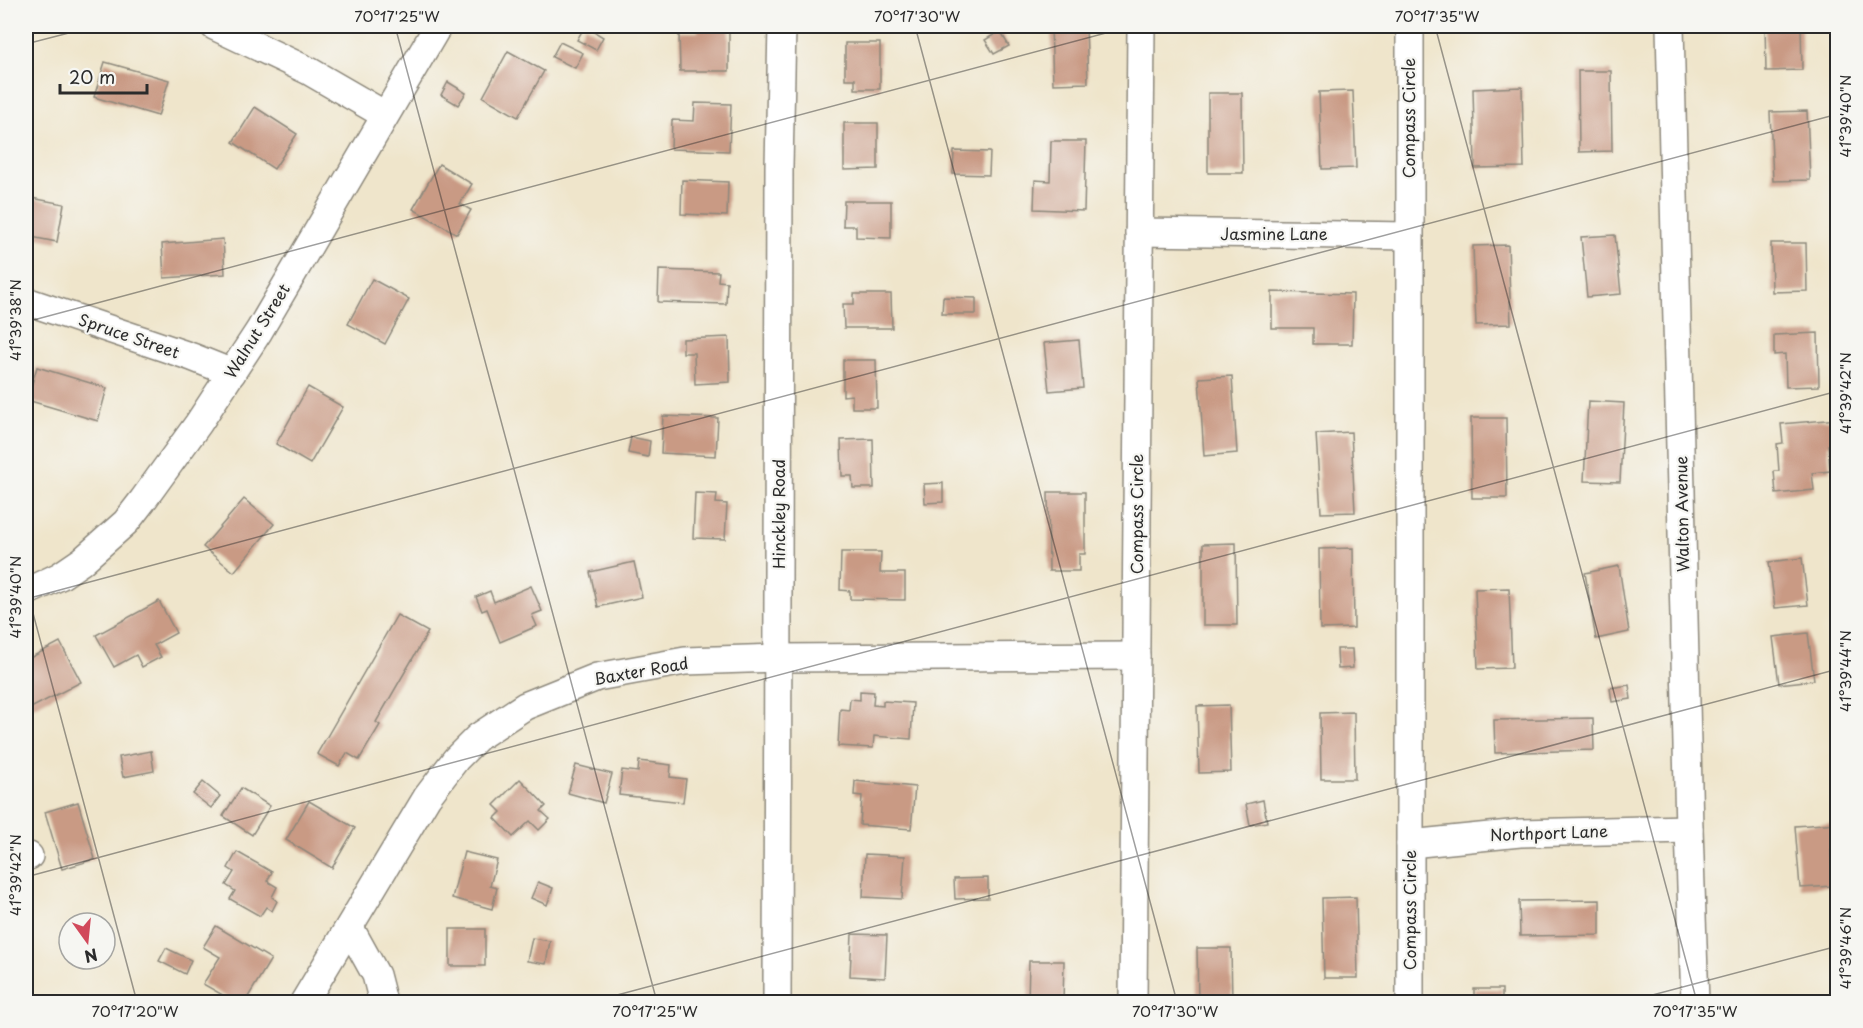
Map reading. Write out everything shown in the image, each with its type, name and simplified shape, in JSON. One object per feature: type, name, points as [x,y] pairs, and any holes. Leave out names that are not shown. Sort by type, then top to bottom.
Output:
[{"type":"street","points":[[214,26],[309,71],[385,115]]},
{"type":"street","name":"Walnut Street","points":[[26,592],[60,576],[82,561],[126,522],[198,424],[259,331],[438,26]]},
{"type":"street","name":"Hinckley Road","points":[[777,1002],[779,166],[782,26]]},
{"type":"street","name":"Compass Circle","points":[[1133,1002],[1141,26]]},
{"type":"street","name":"Compass Circle","points":[[1410,26],[1410,1002]]},
{"type":"street","name":"Walton Avenue","points":[[1670,26],[1695,1002]]},
{"type":"street","name":"Jasmine Lane","points":[[1139,232],[1409,236]]},
{"type":"street","name":"Spruce Street","points":[[26,302],[192,357],[232,373]]},
{"type":"street","name":"Baxter Road","points":[[304,1002],[427,797],[456,759],[478,737],[525,706],[597,677],[685,661],[779,658],[1136,656]]},
{"type":"street","name":"Northport Lane","points":[[1410,844],[1520,832],[1689,829]]},
{"type":"street","points":[[350,928],[376,975],[383,1002]]},
{"type":"building","points":[[585,26],[603,37],[596,50],[577,40]]},
{"type":"building","points":[[698,26],[729,26],[729,71],[680,71],[679,32],[698,32]]},
{"type":"building","points":[[1051,26],[1086,26],[1088,83],[1053,84]]},
{"type":"building","points":[[1765,26],[1801,26],[1802,70],[1766,71]]},
{"type":"building","points":[[1000,31],[1009,46],[994,54],[985,40]]},
{"type":"building","points":[[560,42],[583,53],[575,68],[552,57]]},
{"type":"building","points":[[845,43],[880,43],[880,89],[855,89],[855,79],[845,79]]},
{"type":"building","points":[[508,51],[544,71],[518,117],[483,97]]},
{"type":"building","points":[[105,62],[169,80],[158,116],[94,97]]},
{"type":"building","points":[[1578,71],[1611,71],[1612,151],[1579,152]]},
{"type":"building","points":[[448,82],[466,93],[458,105],[441,95]]},
{"type":"building","points":[[1522,87],[1524,167],[1475,168],[1473,89]]},
{"type":"building","points":[[1353,91],[1356,168],[1322,169],[1319,92]]},
{"type":"building","points":[[1208,93],[1242,93],[1243,173],[1208,173]]},
{"type":"building","points":[[695,103],[731,104],[729,151],[671,149],[672,120],[694,121]]},
{"type":"building","points":[[255,107],[297,134],[274,169],[233,142]]},
{"type":"building","points":[[1807,111],[1810,180],[1773,181],[1770,112]]},
{"type":"building","points":[[844,123],[878,123],[878,169],[844,170]]},
{"type":"building","points":[[1051,141],[1086,141],[1084,211],[1034,209],[1035,180],[1050,181]]},
{"type":"building","points":[[954,151],[990,152],[989,175],[953,174]]},
{"type":"building","points":[[439,164],[472,184],[460,204],[471,210],[457,234],[413,209]]},
{"type":"building","points":[[682,180],[728,182],[727,216],[681,214]]},
{"type":"building","points":[[26,197],[64,204],[57,242],[26,236]]},
{"type":"building","points":[[844,201],[891,201],[891,238],[856,237],[856,226],[843,226]]},
{"type":"building","points":[[1615,235],[1621,294],[1587,297],[1581,237]]},
{"type":"building","points":[[223,239],[225,274],[164,278],[162,244]]},
{"type":"building","points":[[1771,243],[1806,243],[1807,291],[1772,292]]},
{"type":"building","points":[[1508,245],[1511,324],[1476,325],[1473,246]]},
{"type":"building","points":[[659,270],[719,272],[718,281],[727,282],[726,304],[658,302]]},
{"type":"building","points":[[372,279],[409,299],[385,344],[348,324]]},
{"type":"building","points":[[1272,292],[1353,294],[1352,344],[1313,344],[1313,328],[1272,328]]},
{"type":"building","points":[[854,294],[891,294],[892,328],[844,328],[843,304],[854,304]]},
{"type":"building","points":[[943,297],[976,298],[976,314],[942,314]]},
{"type":"building","points":[[1818,333],[1819,386],[1786,387],[1785,354],[1774,355],[1774,335]]},
{"type":"building","points":[[729,337],[730,382],[695,384],[694,353],[683,353],[683,339]]},
{"type":"building","points":[[1079,340],[1083,388],[1049,391],[1044,343]]},
{"type":"building","points":[[843,360],[876,360],[877,408],[852,408],[852,395],[843,396]]},
{"type":"building","points":[[37,367],[107,388],[98,421],[27,400]]},
{"type":"building","points":[[1232,376],[1237,453],[1204,456],[1199,378]]},
{"type":"building","points":[[308,387],[343,407],[310,464],[276,444]]},
{"type":"building","points":[[1588,401],[1624,403],[1620,482],[1584,481]]},
{"type":"building","points":[[663,416],[718,418],[716,456],[661,453]]},
{"type":"building","points":[[1471,418],[1506,418],[1507,498],[1472,498]]},
{"type":"building","points":[[1838,419],[1838,444],[1828,445],[1830,471],[1812,473],[1814,490],[1776,494],[1774,471],[1779,471],[1777,444],[1783,443],[1781,424]]},
{"type":"building","points":[[1351,432],[1355,512],[1321,513],[1316,434]]},
{"type":"building","points":[[631,437],[650,441],[648,457],[628,453]]},
{"type":"building","points":[[873,439],[874,488],[853,488],[852,476],[842,476],[841,440]]},
{"type":"building","points":[[943,483],[943,502],[925,503],[924,484]]},
{"type":"building","points":[[1048,492],[1085,492],[1085,554],[1079,554],[1079,571],[1049,571]]},
{"type":"building","points":[[695,493],[717,494],[716,503],[727,504],[725,539],[693,538]]},
{"type":"building","points":[[244,499],[274,524],[234,572],[203,547]]},
{"type":"building","points":[[1236,543],[1237,625],[1203,625],[1203,544]]},
{"type":"building","points":[[1353,548],[1354,628],[1320,629],[1319,549]]},
{"type":"building","points":[[841,552],[881,552],[880,573],[905,573],[905,600],[850,599],[850,591],[840,590]]},
{"type":"building","points":[[1802,558],[1808,605],[1775,608],[1769,562]]},
{"type":"building","points":[[634,562],[642,597],[598,607],[590,572]]},
{"type":"building","points":[[1619,566],[1629,632],[1596,639],[1585,573]]},
{"type":"building","points":[[531,586],[542,611],[532,615],[537,626],[500,642],[487,609],[482,611],[476,597],[490,591],[494,602]]},
{"type":"building","points":[[1509,588],[1512,668],[1478,669],[1475,589]]},
{"type":"building","points":[[159,601],[176,633],[154,645],[161,657],[142,667],[136,655],[114,667],[96,635]]},
{"type":"building","points":[[397,615],[428,632],[376,722],[380,725],[359,760],[347,753],[339,766],[317,754]]},
{"type":"building","points":[[1808,633],[1814,680],[1779,684],[1773,637]]},
{"type":"building","points":[[60,642],[81,682],[29,709],[26,703],[26,660]]},
{"type":"building","points":[[1337,649],[1352,649],[1353,668],[1338,669]]},
{"type":"building","points":[[1629,685],[1631,699],[1612,702],[1610,688]]},
{"type":"building","points":[[860,691],[874,692],[873,705],[883,706],[883,701],[913,703],[911,739],[874,736],[873,748],[838,746],[840,709],[849,710],[850,699],[860,700]]},
{"type":"building","points":[[1229,705],[1231,772],[1199,773],[1197,706]]},
{"type":"building","points":[[1354,712],[1355,779],[1321,779],[1320,713]]},
{"type":"building","points":[[1593,718],[1594,750],[1495,753],[1494,720]]},
{"type":"building","points":[[151,751],[154,771],[123,777],[119,757]]},
{"type":"building","points":[[639,761],[671,765],[670,777],[686,779],[683,802],[619,795],[622,770],[638,772]]},
{"type":"building","points":[[576,765],[612,774],[604,803],[568,793]]},
{"type":"building","points":[[520,779],[546,806],[541,811],[550,819],[539,830],[530,821],[513,837],[495,818],[501,812],[494,805]]},
{"type":"building","points":[[855,781],[915,787],[911,829],[860,825],[862,796],[854,795]]},
{"type":"building","points":[[203,782],[220,796],[211,808],[193,794]]},
{"type":"building","points":[[241,788],[270,806],[252,835],[223,816]]},
{"type":"building","points":[[1263,800],[1267,822],[1250,825],[1246,804]]},
{"type":"building","points":[[309,801],[355,828],[332,868],[286,840]]},
{"type":"building","points":[[78,802],[95,859],[62,869],[45,812]]},
{"type":"building","points":[[1838,823],[1838,850],[1831,850],[1833,886],[1800,888],[1795,826]]},
{"type":"building","points":[[237,852],[272,872],[267,881],[277,887],[272,897],[277,901],[272,911],[266,907],[260,916],[230,899],[235,891],[226,885],[234,872],[228,868]]},
{"type":"building","points":[[464,852],[497,860],[490,886],[497,888],[492,909],[452,898]]},
{"type":"building","points":[[865,854],[905,856],[902,899],[863,897]]},
{"type":"building","points":[[988,878],[988,898],[955,899],[954,879]]},
{"type":"building","points":[[538,882],[553,888],[547,905],[531,898]]},
{"type":"building","points":[[1356,897],[1358,978],[1324,978],[1322,898]]},
{"type":"building","points":[[1600,900],[1600,935],[1520,936],[1519,901]]},
{"type":"building","points":[[216,926],[271,959],[245,1002],[235,1002],[203,984],[220,957],[203,947]]},
{"type":"building","points":[[450,929],[485,929],[485,966],[450,966]]},
{"type":"building","points":[[852,934],[887,935],[885,978],[850,976]]},
{"type":"building","points":[[532,938],[550,941],[546,964],[527,961]]},
{"type":"building","points":[[166,948],[191,960],[185,974],[159,961]]},
{"type":"building","points":[[1197,948],[1231,948],[1232,1002],[1198,1002]]},
{"type":"building","points":[[1029,961],[1064,961],[1063,1002],[1028,1002]]},
{"type":"building","points":[[1474,989],[1502,989],[1502,1002],[1474,1002]]}]
